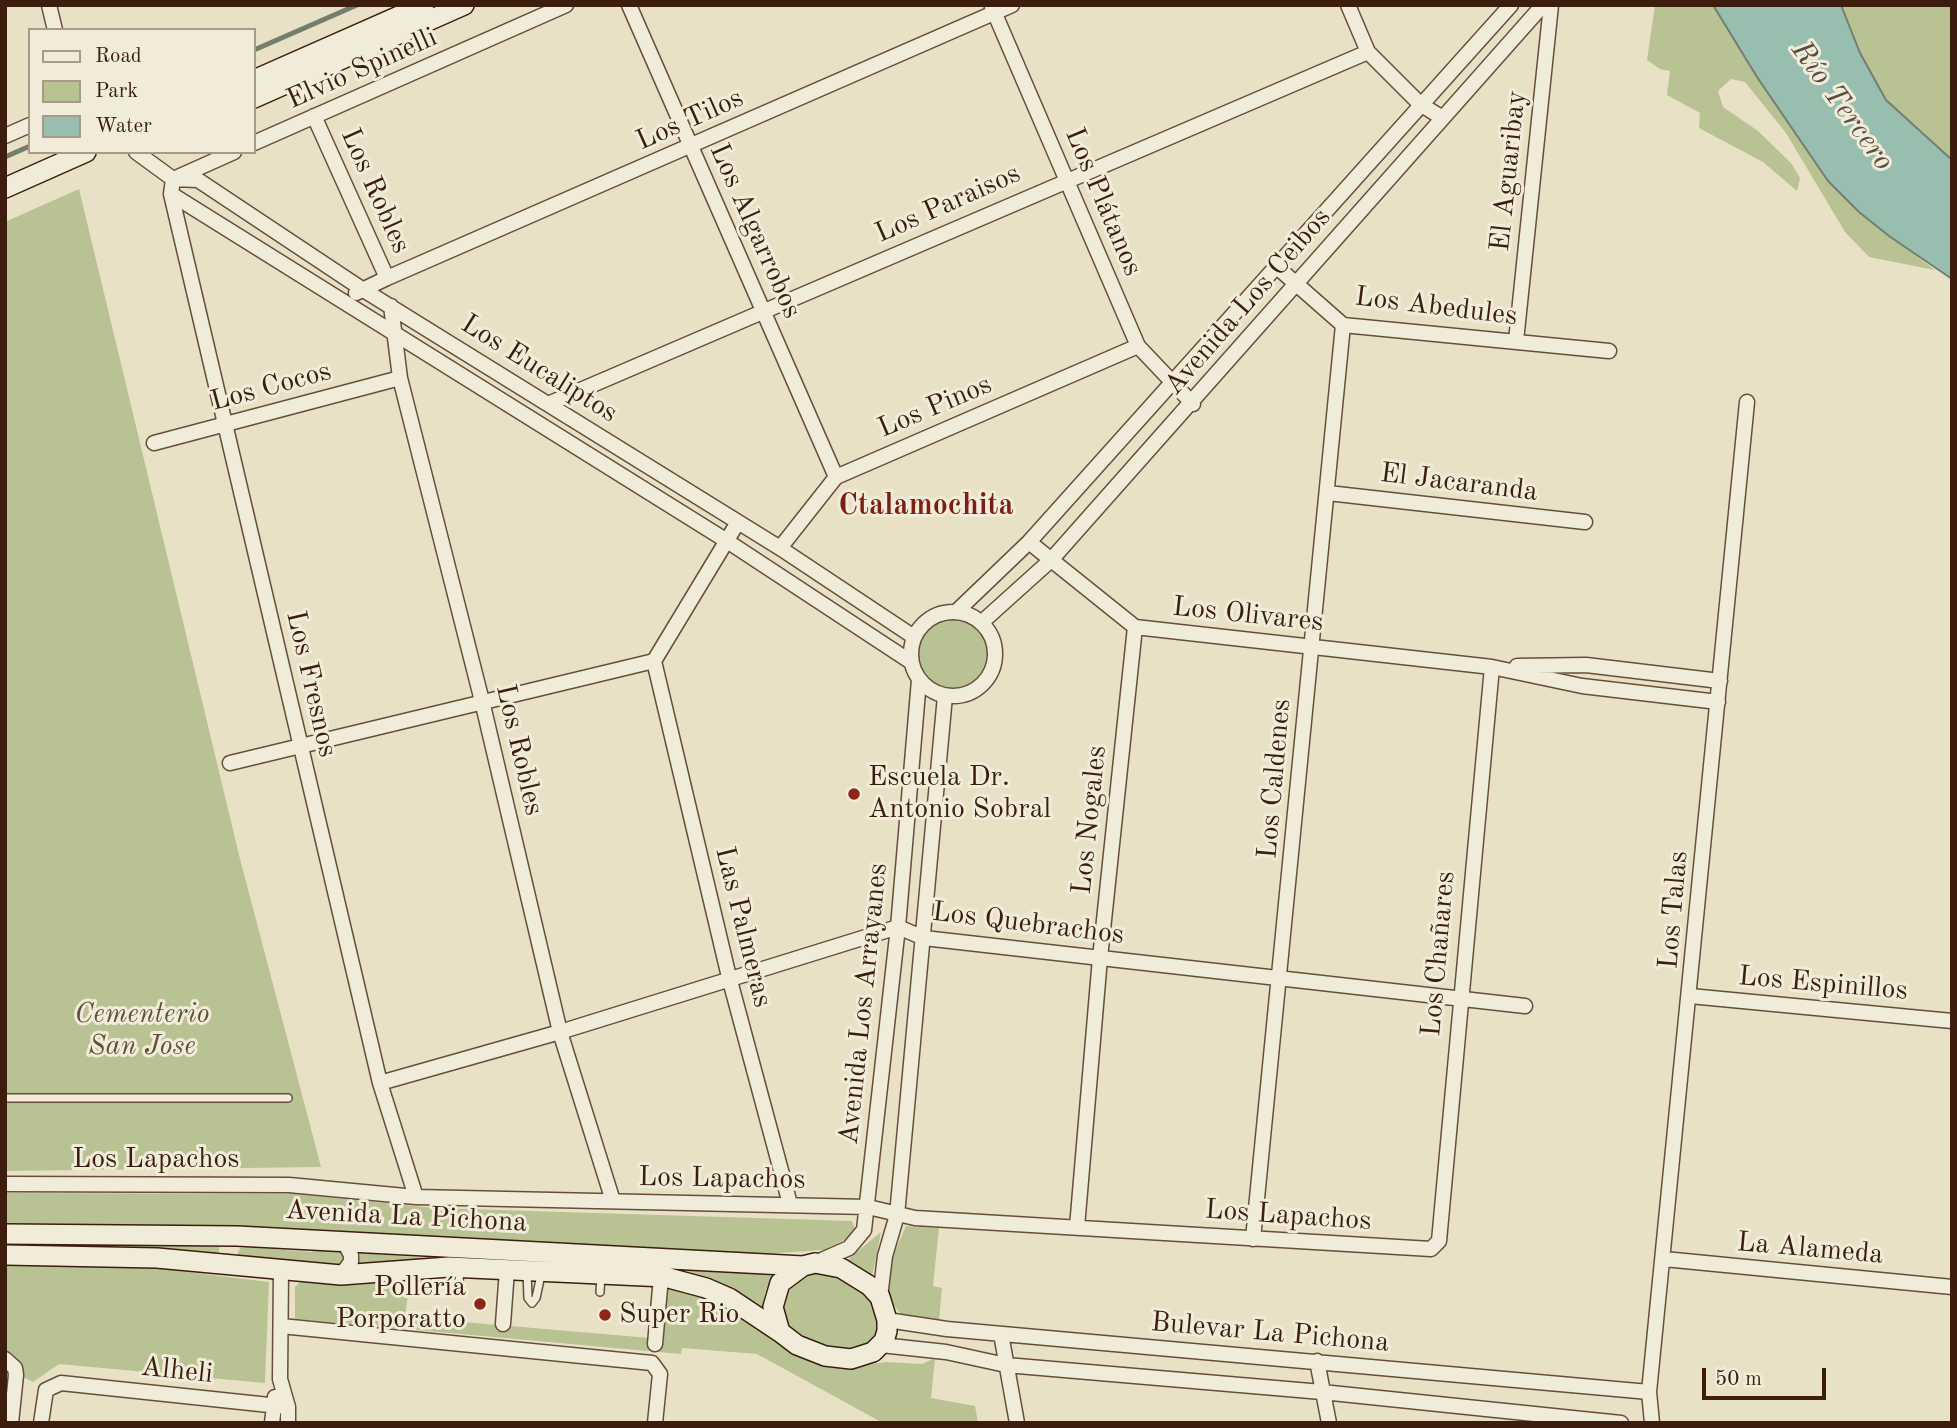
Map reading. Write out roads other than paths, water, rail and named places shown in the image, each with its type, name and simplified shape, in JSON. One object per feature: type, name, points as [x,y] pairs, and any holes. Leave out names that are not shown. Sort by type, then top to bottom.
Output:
[{"type":"main road","points":[[256,79],[426,9],[464,5]]},
{"type":"main road","points":[[256,97],[426,9]]},
{"type":"main road","points":[[5,188],[82,154]]},
{"type":"main road","name":"Avenida La Pichona","points":[[5,1234],[237,1236],[809,1264]]},
{"type":"main road","name":"Avenida La Pichona","points":[[5,1255],[157,1258],[236,1267],[416,1279],[525,1271],[601,1283],[661,1277],[706,1288],[729,1298],[780,1332]]},
{"type":"main road","points":[[809,1264],[848,1272],[880,1297],[887,1320],[881,1345],[864,1356],[838,1359],[810,1352],[780,1332],[774,1317],[775,1294],[789,1273],[809,1264]]},
{"type":"street","points":[[49,5],[55,28]]},
{"type":"street","name":"Elvio Spinelli","points":[[256,142],[566,5]]},
{"type":"street","name":"Los Algarrobos","points":[[629,5],[835,477]]},
{"type":"street","name":"Los Tilos","points":[[387,278],[691,146],[993,9],[1012,5]]},
{"type":"street","points":[[1348,5],[1368,52],[1420,104],[1441,117]]},
{"type":"street","name":"Avenida Los Ceibos","points":[[956,612],[1029,542],[1511,5]]},
{"type":"street","name":"Avenida Los Ceibos","points":[[981,623],[1051,560],[1193,404],[1441,117],[1543,5]]},
{"type":"street","name":"El Aguaribay","points":[[1516,341],[1550,5]]},
{"type":"street","name":"Los Plátanos","points":[[993,9],[1138,346],[1193,404]]},
{"type":"street","name":"Los Paraisos","points":[[548,404],[1066,179],[1368,52]]},
{"type":"street","name":"Los Robles","points":[[314,116],[387,278],[362,289],[344,302]]},
{"type":"street","points":[[5,135],[28,126]]},
{"type":"street","name":"Los Eucaliptos","points":[[138,154],[172,186],[344,302],[727,541],[911,662]]},
{"type":"street","points":[[172,186],[230,154]]},
{"type":"street","name":"Los Eucaliptos","points":[[172,186],[198,180],[362,289],[780,548],[914,637]]},
{"type":"street","name":"Los Fresnos","points":[[172,186],[225,425],[380,1083],[416,1197]]},
{"type":"street","name":"Los Abedules","points":[[1277,267],[1343,325],[1609,351]]},
{"type":"street","name":"Los Robles","points":[[391,306],[400,378],[482,701],[560,1032],[613,1201]]},
{"type":"street","name":"Los Caldenes","points":[[1253,1239],[1343,325]]},
{"type":"street","name":"Los Pinos","points":[[780,548],[835,477],[1138,346]]},
{"type":"street","name":"Los Cocos","points":[[154,443],[400,378]]},
{"type":"street","name":"Los Talas","points":[[1652,1423],[1649,1392],[1747,402]]},
{"type":"street","name":"El Jacaranda","points":[[1328,492],[1585,522]]},
{"type":"street","points":[[230,763],[654,661],[738,522]]},
{"type":"street","name":"Los Olivares","points":[[1029,542],[1135,627],[1492,667]]},
{"type":"street","points":[[956,612],[981,623],[994,643],[993,667],[979,687],[969,693],[945,696],[935,693],[919,680],[911,662],[914,637],[931,618],[956,612]]},
{"type":"street","name":"Los Nogales","points":[[1077,1227],[1100,958],[1135,627]]},
{"type":"street","name":"Las Palmeras","points":[[654,661],[729,977],[790,1204]]},
{"type":"street","points":[[1492,667],[1586,665],[1720,681]]},
{"type":"street","points":[[1492,667],[1582,686],[1718,702]]},
{"type":"street","name":"Los Chañares","points":[[1436,1246],[1492,667]]},
{"type":"street","name":"Avenida Los Arrayanes","points":[[809,1264],[836,1255],[859,1239],[868,1207],[898,928],[919,680]]},
{"type":"street","name":"Avenida Los Arrayanes","points":[[880,1297],[884,1256],[897,1215],[945,696]]},
{"type":"street","name":"Los Quebrachos","points":[[380,1083],[560,1032],[729,977],[898,928],[924,938],[1524,1006]]},
{"type":"street","name":"Los Espinillos","points":[[1690,996],[1952,1021]]},
{"type":"street","name":"Los Lapachos","points":[[5,1184],[289,1185],[416,1197],[868,1207],[897,1215],[1425,1250],[1436,1246]]},
{"type":"street","points":[[236,1267],[230,1252],[237,1236]]},
{"type":"street","points":[[341,1275],[351,1262],[351,1255],[344,1242]]},
{"type":"street","name":"La Alameda","points":[[1664,1259],[1952,1287]]},
{"type":"street","points":[[272,1423],[272,1405],[280,1379],[281,1270]]},
{"type":"street","points":[[503,1324],[525,1271]]},
{"type":"street","points":[[655,1344],[655,1298],[661,1277]]},
{"type":"street","name":"Bulevar La Pichona","points":[[887,1320],[1001,1334],[1649,1392]]},
{"type":"street","points":[[281,1326],[652,1363],[659,1370],[655,1423]]},
{"type":"street","points":[[1001,1334],[1017,1423]]},
{"type":"street","name":"Bulevar La Pichona","points":[[881,1345],[946,1352],[1006,1366],[1322,1392],[1621,1423]]},
{"type":"street","points":[[8,1361],[16,1375],[11,1423]]},
{"type":"street","points":[[1317,1361],[1329,1423]]},
{"type":"street","points":[[280,1379],[288,1406],[288,1423]]},
{"type":"street","name":"Alheli","points":[[41,1423],[46,1390],[61,1383],[288,1406]]},
{"type":"lane","points":[[5,1098],[288,1098]]},
{"type":"water","name":"Río Tercero","points":[[1713,5],[1841,5],[1860,53],[1886,100],[1952,160],[1952,279],[1889,236],[1859,212],[1828,181],[1757,77]]},
{"type":"waterway","points":[[256,49],[357,5]]},
{"type":"waterway","points":[[5,157],[28,147]]},
{"type":"place","name":"Escuela Dr. Antonio Sobral","points":[[854,794]]},
{"type":"place","name":"Pollería Porporatto","points":[[480,1304]]},
{"type":"place","name":"Super Rio","points":[[605,1315]]},
{"type":"district","name":"Ctalamochita","points":[[926,506]]},
{"type":"park label","name":"Cementerio San Jose","points":[[142,1031]]}]
